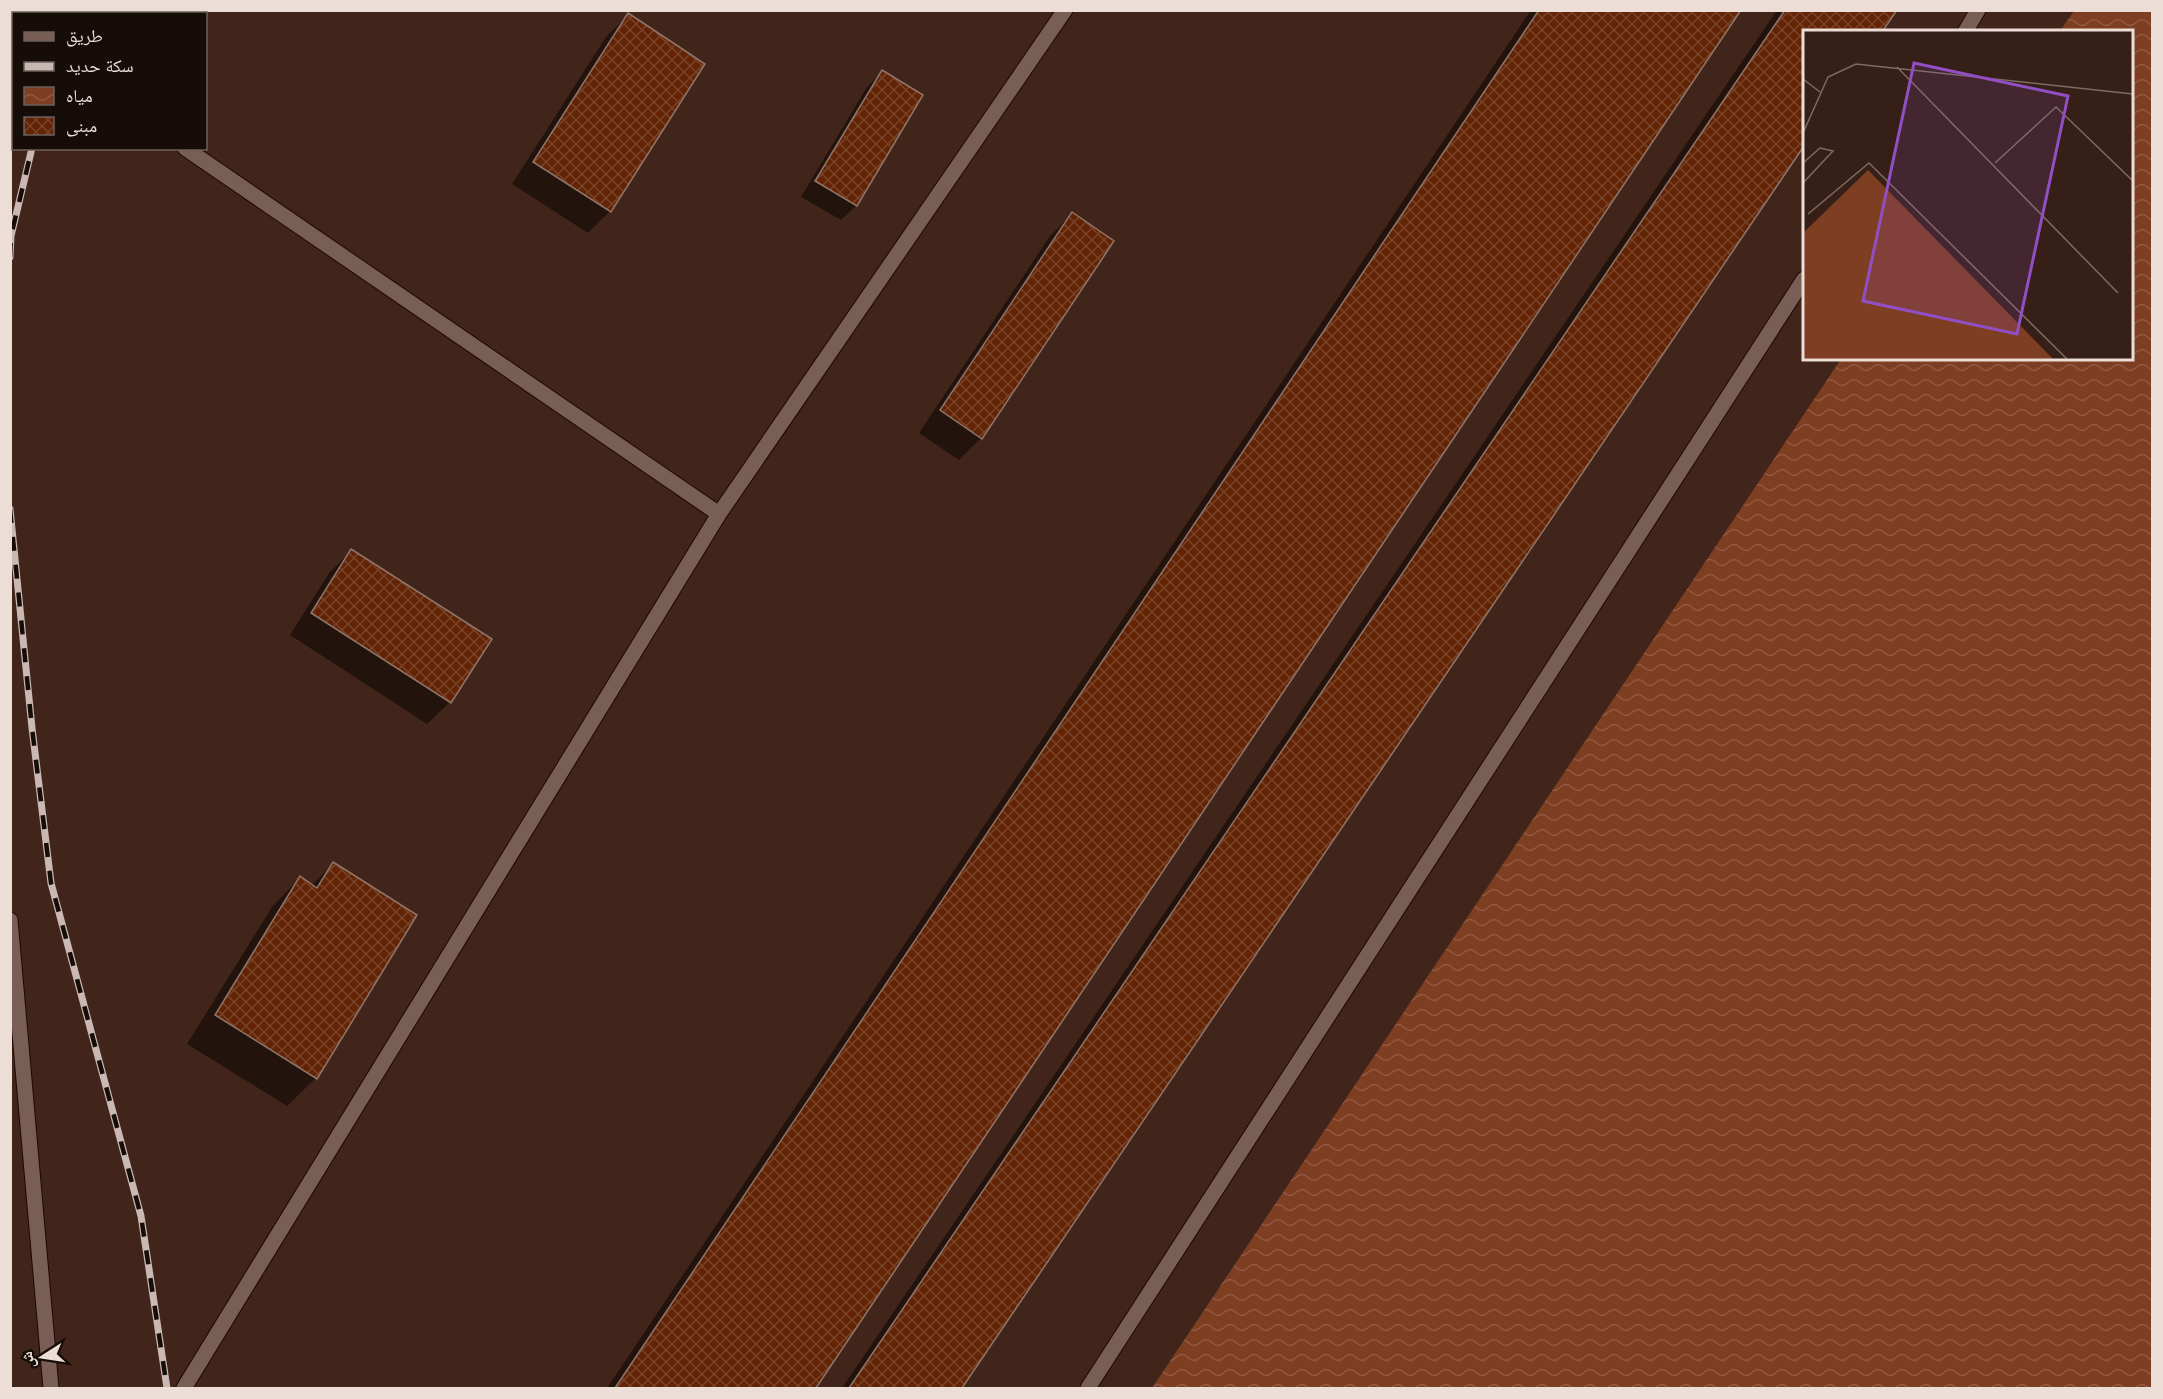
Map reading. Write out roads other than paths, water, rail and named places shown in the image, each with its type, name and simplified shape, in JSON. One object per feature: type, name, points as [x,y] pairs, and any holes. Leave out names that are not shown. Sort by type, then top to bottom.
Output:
[{"type":"street","points":[[184,1389],[719,514],[1065,10]]},
{"type":"street","points":[[1966,30],[1978,10]]},
{"type":"street","points":[[188,150],[719,514]]},
{"type":"street","points":[[1088,1389],[1803,281]]},
{"type":"street","points":[[10,920],[51,1389]]},
{"type":"water","points":[[2074,11],[2152,11],[2152,1388],[1152,1388],[1840,360],[2133,360],[2133,30],[2061,30]]},
{"type":"railway","points":[[10,257],[11,236],[32,150]]},
{"type":"railway","points":[[10,509],[32,728],[51,883],[141,1216],[167,1388]]}]
